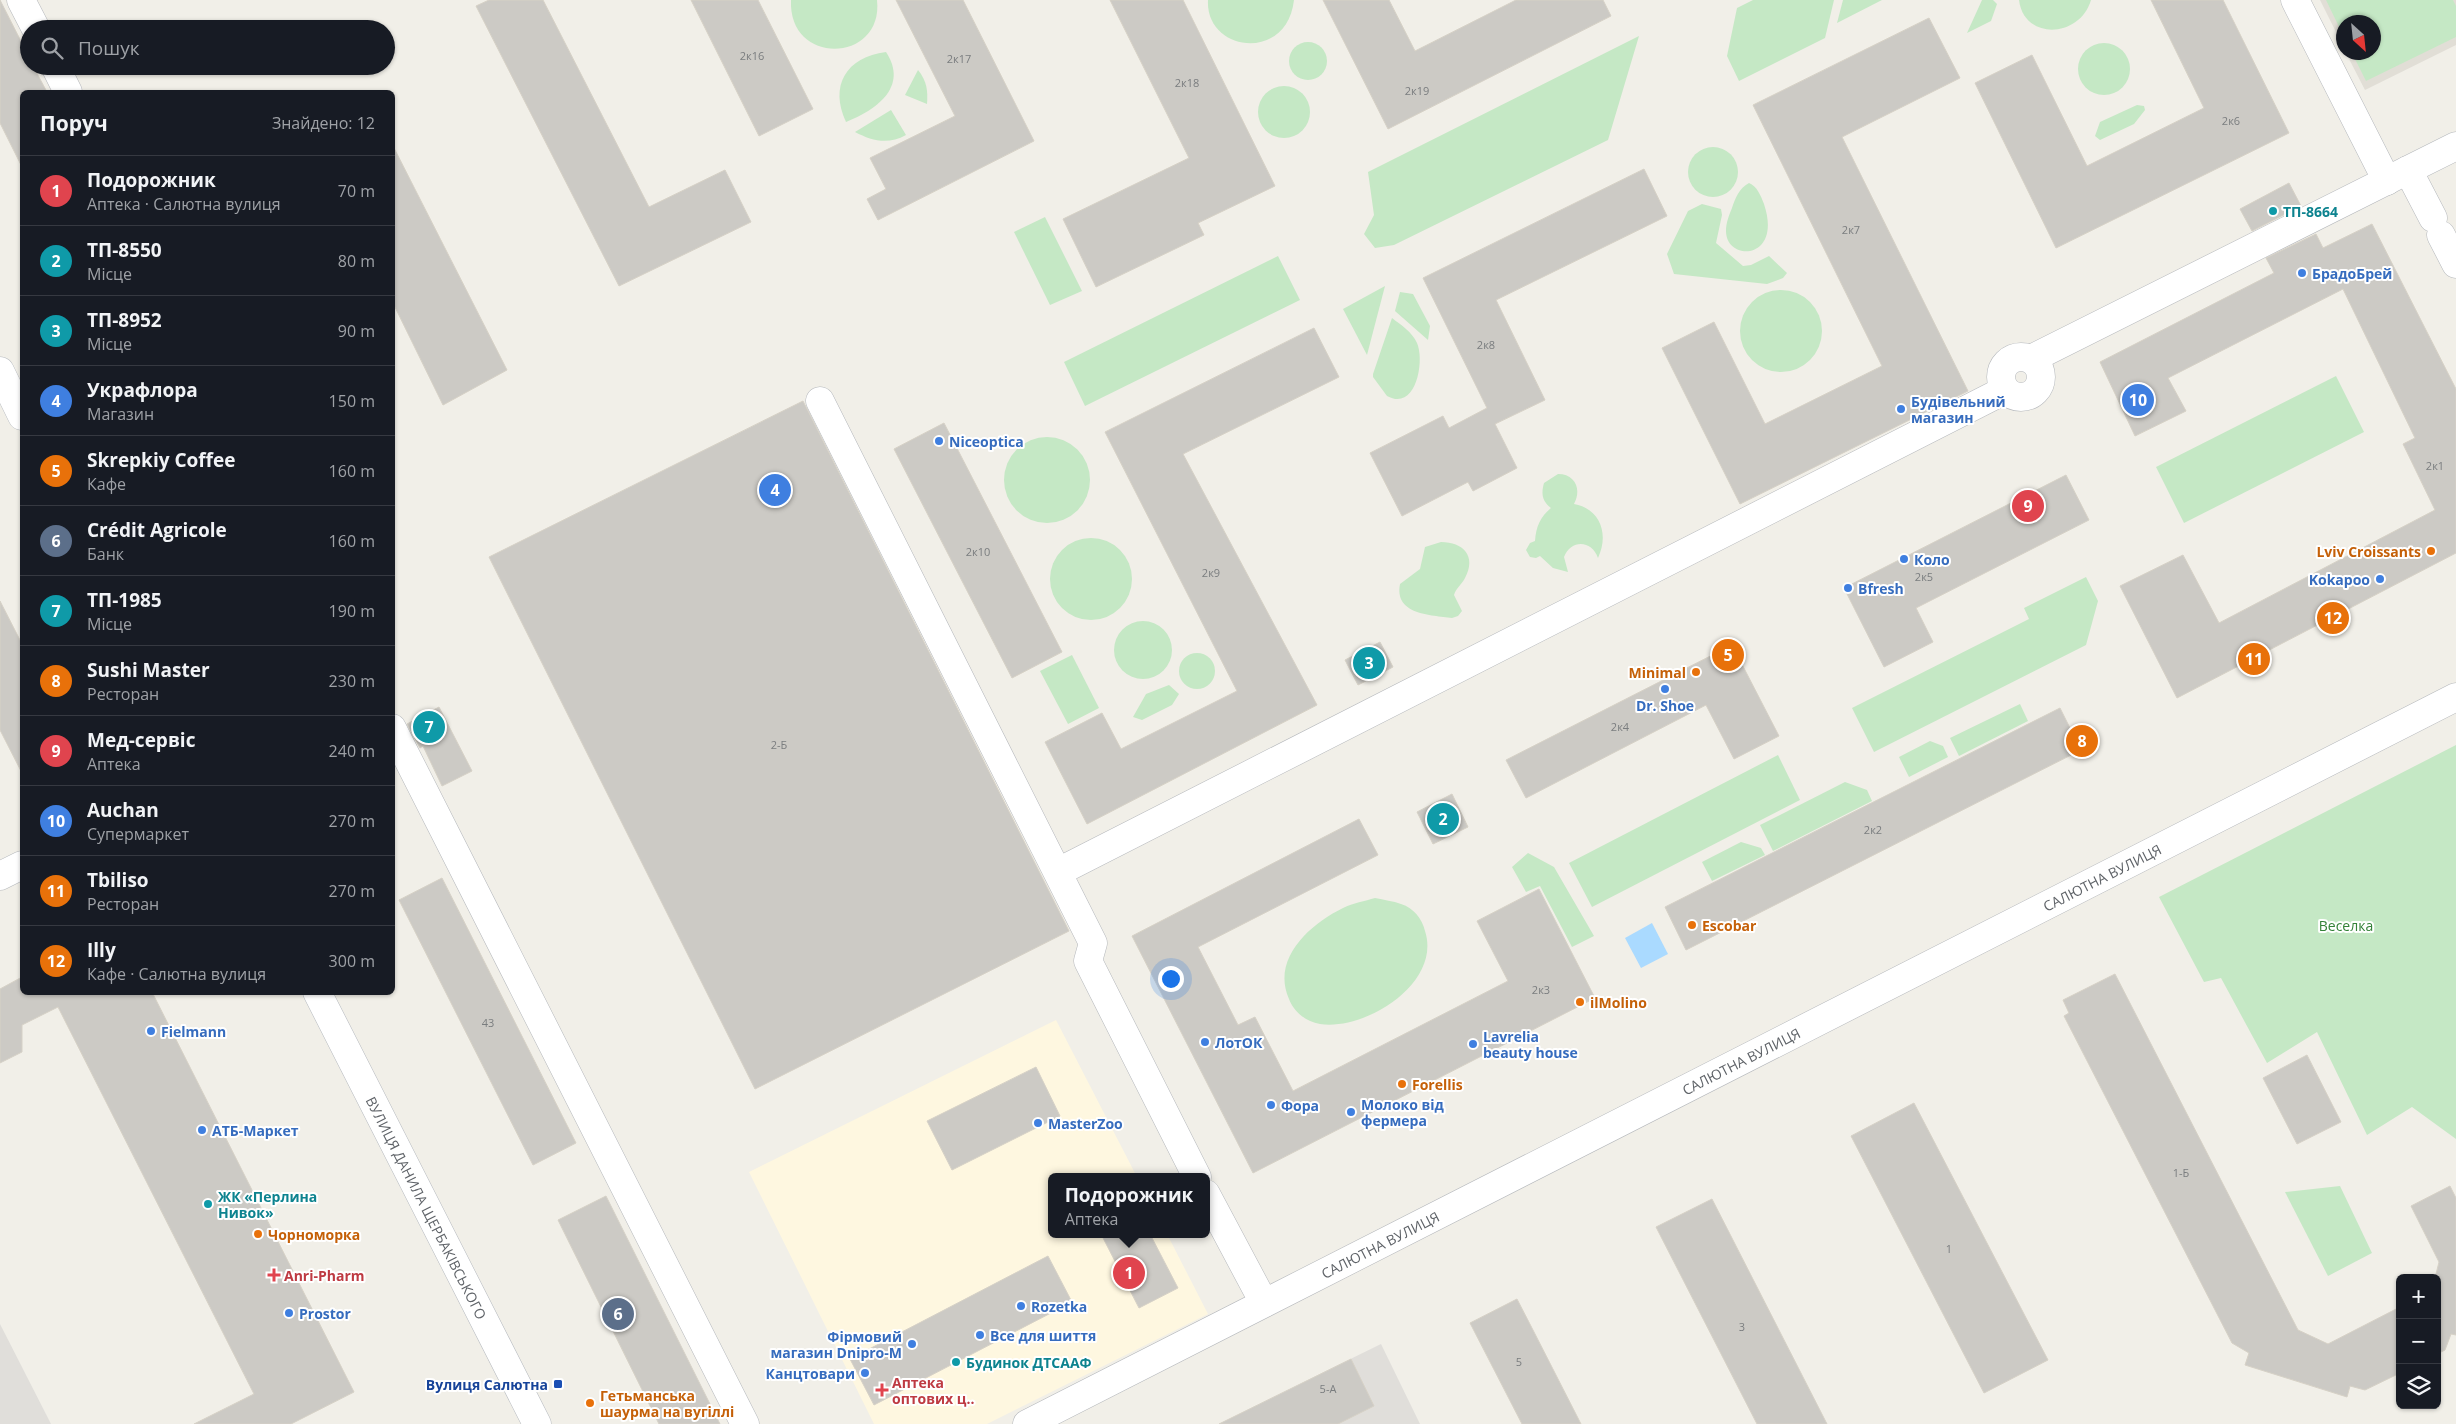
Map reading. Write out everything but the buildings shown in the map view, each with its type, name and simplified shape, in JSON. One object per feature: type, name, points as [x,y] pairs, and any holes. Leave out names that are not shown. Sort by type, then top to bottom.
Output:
[{"type":"street","points":[[21,0],[31,20]]},
{"type":"street","points":[[2295,0],[2398,175],[2447,244]]},
{"type":"street","points":[[60,75],[67,90]]},
{"type":"street","points":[[1058,872],[2005,390],[2001,377],[2005,364],[2018,357],[2031,359],[2456,146]]},
{"type":"street","points":[[0,372],[20,412]]},
{"type":"street","points":[[820,401],[1093,942],[1088,961],[1195,1173]]},
{"type":"street","name":"САЛЮТНА ВУЛИЦЯ","points":[[1027,1424],[2456,697]]},
{"type":"street","points":[[395,734],[745,1424]]},
{"type":"street","points":[[0,876],[20,866]]},
{"type":"street","name":"ВУЛИЦЯ ДАНИЛА ЩЕРБАКІВСЬКОГО","points":[[319,995],[537,1424]]},
{"type":"street","points":[[1210,1202],[1264,1303]]},
{"type":"shaded area","points":[[2320,0],[2456,0],[2456,45],[2365,90],[2350,60],[2381,60],[2381,15],[2336,15],[2336,32]]},
{"type":"shaded area","points":[[1056,1020],[1135,1173],[1048,1173],[1048,1238],[1169,1238],[1208,1314],[987,1424],[874,1424],[749,1172]]},
{"type":"shaded area","points":[[0,1324],[51,1424],[0,1424]]},
{"type":"shaded area","points":[[1381,1344],[1420,1424],[1219,1424],[1328,1370]]},
{"type":"green space","points":[[791,0],[877,0],[875,21],[866,36],[852,45],[836,49],[819,46],[804,37],[794,22]]},
{"type":"green space","points":[[1208,0],[1294,0],[1288,20],[1277,34],[1263,41],[1247,43],[1232,39],[1219,31],[1211,18]]},
{"type":"green space","points":[[1753,0],[1834,0],[1825,38],[1739,81],[1727,56],[1737,8]]},
{"type":"green space","points":[[1843,0],[1882,0],[1837,23]]},
{"type":"green space","points":[[1982,0],[1993,0],[1997,4],[1991,21],[1967,33]]},
{"type":"green space","points":[[2019,0],[2091,0],[2085,13],[2076,22],[2065,28],[2053,30],[2041,28],[2031,23],[2023,13]]},
{"type":"green space","points":[[2326,0],[2453,0],[2456,6],[2456,37],[2366,81],[2356,60],[2381,60],[2381,15],[2336,15],[2336,21]]},
{"type":"green space","points":[[1639,36],[1608,140],[1394,245],[1375,248],[1364,234],[1374,215],[1368,172]]},
{"type":"green space","points":[[1308,42],[1321,48],[1327,61],[1321,74],[1308,80],[1295,74],[1289,61],[1295,48]]},
{"type":"green space","points":[[2104,43],[2114,45],[2122,51],[2128,59],[2130,69],[2128,79],[2122,87],[2114,93],[2104,95],[2094,93],[2086,87],[2080,79],[2078,69],[2080,59],[2086,51],[2094,45]]},
{"type":"green space","points":[[886,52],[892,65],[894,76],[886,96],[868,111],[846,122],[839,97],[845,75],[860,60]]},
{"type":"green space","points":[[918,70],[926,86],[927,104],[905,95]]},
{"type":"green space","points":[[1284,86],[1294,88],[1302,94],[1308,102],[1310,112],[1308,122],[1302,130],[1294,136],[1284,138],[1274,136],[1266,130],[1260,122],[1258,112],[1260,102],[1266,94],[1274,88]]},
{"type":"green space","points":[[2137,105],[2144,106],[2145,110],[2134,124],[2100,140],[2095,136],[2100,122]]},
{"type":"green space","points":[[891,110],[906,135],[893,140],[880,141],[855,132]]},
{"type":"green space","points":[[1708,147],[1718,147],[1731,154],[1738,167],[1738,177],[1731,190],[1718,197],[1708,197],[1699,193],[1692,186],[1688,177],[1688,167],[1692,158],[1699,151]]},
{"type":"green space","points":[[1749,183],[1754,186],[1760,195],[1768,223],[1766,237],[1760,246],[1752,250],[1743,251],[1735,248],[1728,241],[1726,228],[1736,197]]},
{"type":"green space","points":[[1702,204],[1721,209],[1722,215],[1716,243],[1743,266],[1751,265],[1769,256],[1787,273],[1783,278],[1767,284],[1674,274],[1667,254],[1688,211]]},
{"type":"green space","points":[[1045,217],[1082,291],[1050,305],[1014,232]]},
{"type":"green space","points":[[1278,256],[1300,300],[1085,406],[1064,362]]},
{"type":"green space","points":[[1385,286],[1367,355],[1343,309]]},
{"type":"green space","points":[[1781,290],[1797,294],[1810,302],[1818,315],[1822,331],[1818,347],[1810,360],[1797,368],[1781,372],[1765,368],[1752,360],[1744,347],[1740,331],[1744,315],[1752,302],[1765,294]]},
{"type":"green space","points":[[1400,292],[1413,294],[1430,326],[1428,340],[1395,311]]},
{"type":"green space","points":[[1392,318],[1412,335],[1417,343],[1420,361],[1416,382],[1411,391],[1405,397],[1397,399],[1387,396],[1373,377]]},
{"type":"green space","points":[[2336,376],[2364,432],[2184,523],[2156,467]]},
{"type":"green space","points":[[1039,437],[1055,437],[1064,440],[1078,449],[1087,463],[1090,480],[1087,497],[1078,511],[1064,520],[1055,523],[1039,523],[1023,516],[1011,504],[1004,488],[1004,472],[1011,456],[1023,444]]},
{"type":"green space","points":[[1558,474],[1573,480],[1577,488],[1574,504],[1591,511],[1596,517],[1600,524],[1603,541],[1598,558],[1595,552],[1586,545],[1581,544],[1571,547],[1564,557],[1568,572],[1553,568],[1540,556],[1536,558],[1530,557],[1526,550],[1530,543],[1535,541],[1539,523],[1551,508],[1543,497],[1544,483]]},
{"type":"green space","points":[[1091,538],[1107,541],[1120,550],[1129,563],[1132,579],[1129,595],[1120,608],[1107,617],[1091,620],[1075,617],[1062,608],[1053,595],[1050,579],[1053,563],[1062,550],[1075,541]]},
{"type":"green space","points":[[1441,542],[1461,548],[1466,552],[1469,563],[1465,578],[1454,595],[1462,611],[1458,616],[1452,618],[1416,612],[1408,608],[1400,594],[1400,584],[1420,569],[1425,547]]},
{"type":"green space","points":[[2086,577],[2098,601],[2086,645],[1874,752],[1852,708],[2029,619],[2024,608]]},
{"type":"green space","points":[[1137,621],[1149,621],[1164,629],[1172,644],[1172,656],[1164,671],[1149,679],[1137,679],[1122,671],[1114,656],[1114,644],[1122,629]]},
{"type":"green space","points":[[1197,653],[1210,658],[1215,671],[1210,684],[1197,689],[1184,684],[1179,671],[1184,658]]},
{"type":"green space","points":[[1072,655],[1099,708],[1068,724],[1040,671]]},
{"type":"green space","points":[[1169,685],[1179,694],[1172,705],[1142,720],[1133,717],[1146,694]]},
{"type":"green space","points":[[2020,704],[2028,721],[1959,756],[1950,738]]},
{"type":"green space","points":[[1930,741],[1943,746],[1948,757],[1909,777],[1899,757]]},
{"type":"green space","name":"Веселка","points":[[2456,745],[2456,1139],[2412,1107],[2367,1135],[2317,1032],[2267,1063],[2221,978],[2204,982],[2159,897]]},
{"type":"green space","points":[[1778,755],[1800,800],[1592,907],[1569,863]]},
{"type":"green space","points":[[1845,782],[1867,790],[1872,801],[1773,851],[1760,825]]},
{"type":"green space","points":[[1741,842],[1761,848],[1765,855],[1712,881],[1702,862]]},
{"type":"green space","points":[[1528,853],[1554,867],[1594,936],[1572,947],[1540,886],[1526,892],[1512,867]]},
{"type":"green space","points":[[1375,898],[1406,906],[1420,918],[1425,931],[1427,950],[1422,968],[1411,985],[1396,1000],[1358,1020],[1338,1024],[1320,1024],[1305,1018],[1291,1004],[1285,984],[1285,970],[1289,957],[1297,944],[1318,923],[1347,906]]},
{"type":"green space","points":[[2340,1186],[2372,1253],[2328,1276],[2285,1192]]},
{"type":"water","points":[[1652,923],[1668,954],[1641,968],[1625,938]]},
{"type":"place","name":"ТП-8664","points":[[2273,211]]},
{"type":"place","name":"БрадоБрей","points":[[2302,273]]},
{"type":"place","name":"Auchan","points":[[2138,400]]},
{"type":"place","name":"Будівельний магазин","points":[[1901,409]]},
{"type":"place","name":"Niceoptica","points":[[939,441]]},
{"type":"place","name":"Украфлора","points":[[775,490]]},
{"type":"place","name":"Мед-сервіс","points":[[2028,506]]},
{"type":"place","name":"Lviv Croissants","points":[[2431,551]]},
{"type":"place","name":"Коло","points":[[1904,559]]},
{"type":"place","name":"Kokapoo","points":[[2380,579]]},
{"type":"place","name":"Bfresh","points":[[1848,588]]},
{"type":"place","name":"Illy","points":[[2333,618]]},
{"type":"place","name":"Skrepkiy Coffee","points":[[1728,655]]},
{"type":"place","name":"Tbiliso","points":[[2254,659]]},
{"type":"place","name":"ТП-8952","points":[[1369,663]]},
{"type":"place","name":"Minimal","points":[[1696,672]]},
{"type":"place","name":"Dr. Shoe","points":[[1665,689]]},
{"type":"place","name":"ТП-1985","points":[[429,727]]},
{"type":"place","name":"Sushi Master","points":[[2082,741]]},
{"type":"place","name":"ТП-8550","points":[[1443,819]]},
{"type":"place","name":"Escobar","points":[[1692,925]]},
{"type":"place","name":"ilMolino","points":[[1580,1002]]},
{"type":"place","name":"Fielmann","points":[[151,1031]]},
{"type":"place","name":"ЛотОК","points":[[1205,1042]]},
{"type":"place","name":"Lavrelia beauty house","points":[[1473,1044]]},
{"type":"place","name":"Forellis","points":[[1402,1084]]},
{"type":"place","name":"Фора","points":[[1271,1105]]},
{"type":"place","name":"Молоко від фермера","points":[[1351,1112]]},
{"type":"place","name":"MasterZoo","points":[[1038,1123]]},
{"type":"place","name":"АТБ-Маркет","points":[[202,1130]]},
{"type":"place","name":"ЖК «Перлина Нивок»","points":[[208,1204]]},
{"type":"place","name":"Чорноморка","points":[[258,1234]]},
{"type":"place","name":"Подорожник","points":[[1129,1273]]},
{"type":"place","name":"Anri-Pharm","points":[[274,1275]]},
{"type":"place","name":"Rozetka","points":[[1021,1306]]},
{"type":"place","name":"Prostor","points":[[289,1313]]},
{"type":"place","name":"Crédit Agricole","points":[[618,1314]]},
{"type":"place","name":"Все для шиття","points":[[980,1335]]},
{"type":"place","name":"Фірмовий магазин Dnipro-M","points":[[912,1344]]},
{"type":"place","name":"Будинок ДТСААФ","points":[[956,1362]]},
{"type":"place","name":"Канцтовари","points":[[865,1373]]},
{"type":"place","name":"Вулиця Салютна","points":[[558,1384]]},
{"type":"place","name":"Аптека оптових ц..","points":[[882,1390]]},
{"type":"place","name":"Гетьманська шаурма на вугіллі","points":[[590,1403]]}]
